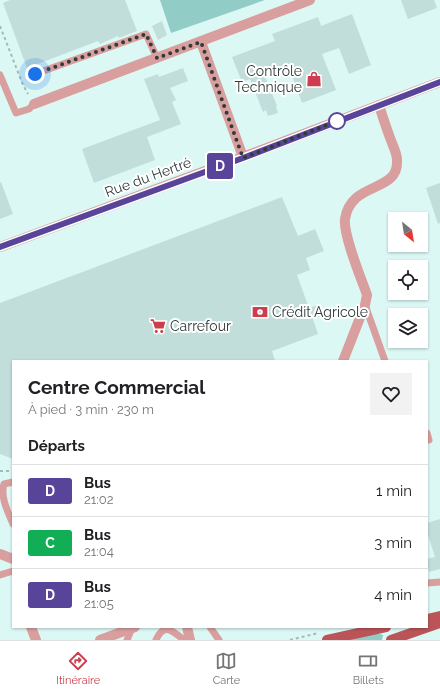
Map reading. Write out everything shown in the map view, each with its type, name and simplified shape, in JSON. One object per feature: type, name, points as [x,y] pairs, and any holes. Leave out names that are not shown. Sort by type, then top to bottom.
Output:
[{"type":"main road","points":[[428,619],[440,616]]},
{"type":"main road","points":[[428,627],[440,623]]},
{"type":"main road","points":[[324,636],[379,628]]},
{"type":"main road","points":[[391,640],[426,628]]},
{"type":"street","points":[[34,104],[310,0]]},
{"type":"street","points":[[201,42],[243,158]]},
{"type":"street","name":"Rue du Hertré","points":[[0,247],[243,158],[440,82]]},
{"type":"street","points":[[343,360],[365,305],[367,295],[346,232],[345,220],[347,211],[352,201],[363,192],[394,176],[397,169],[397,158],[379,105]]},
{"type":"street","points":[[0,554],[12,559]]},
{"type":"street","points":[[31,628],[36,640]]},
{"type":"street","points":[[100,640],[133,628]]},
{"type":"street","points":[[187,628],[190,640]]},
{"type":"lane","points":[[35,74],[146,34],[157,58]]},
{"type":"lane","points":[[0,75],[16,113],[29,109],[34,104]]},
{"type":"lane","points":[[365,305],[385,360]]},
{"type":"lane","points":[[12,482],[4,484],[2,490],[4,504],[12,522]]},
{"type":"lane","points":[[0,575],[12,571]]},
{"type":"lane","points":[[428,583],[440,582]]},
{"type":"lane","points":[[127,640],[133,628]]},
{"type":"lane","points":[[211,628],[219,640]]},
{"type":"lane","points":[[156,640],[162,632],[168,629],[172,630],[184,640]]},
{"type":"path","points":[[0,26],[23,85],[34,104]]},
{"type":"path","points":[[0,471],[12,472]]},
{"type":"path","points":[[290,640],[324,636]]},
{"type":"shaded area","points":[[160,0],[265,0],[171,33]]},
{"type":"shaded area","points":[[377,633],[383,635],[382,640],[349,640]]},
{"type":"building","points":[[10,0],[125,0],[137,31],[119,38],[118,36],[100,44],[98,41],[27,68],[3,3]]},
{"type":"building","points":[[401,0],[434,0],[437,8],[408,19]]},
{"type":"building","points":[[352,14],[371,65],[349,74],[339,48],[322,54],[336,90],[302,103],[289,67],[285,68],[285,66],[264,74],[277,106],[278,113],[268,116],[266,110],[263,112],[250,79],[242,82],[232,57],[275,41],[272,34],[318,17],[321,26]]},
{"type":"building","points":[[162,21],[167,35],[158,40],[152,26]]},
{"type":"building","points":[[183,68],[188,81],[170,88],[176,100],[172,102],[181,124],[147,137],[155,160],[94,183],[82,149],[160,120],[144,79],[158,74],[159,77]]},
{"type":"building","points":[[1,182],[13,214],[0,219],[0,183]]},
{"type":"building","points":[[440,183],[440,223],[438,224],[426,188]]},
{"type":"building","name":"Carrefour","points":[[282,197],[298,236],[315,229],[324,251],[306,258],[310,270],[297,275],[309,308],[318,305],[322,316],[313,319],[318,334],[272,351],[275,360],[12,360],[12,459],[0,454],[0,303]]},
{"type":"building","points":[[440,519],[440,569],[429,572],[428,559],[435,557],[428,535],[428,523]]},
{"type":"bus line","name":"D","points":[[0,247],[243,158],[440,82]]},
{"type":"place","name":"Contrôle Technique","points":[[314,79]]},
{"type":"place","name":"Crédit Agricole","points":[[260,312]]},
{"type":"place","name":"Carrefour","points":[[158,326]]},
{"type":"route","points":[[35,74],[146,34],[157,58],[201,42],[243,158],[337,121]]}]
